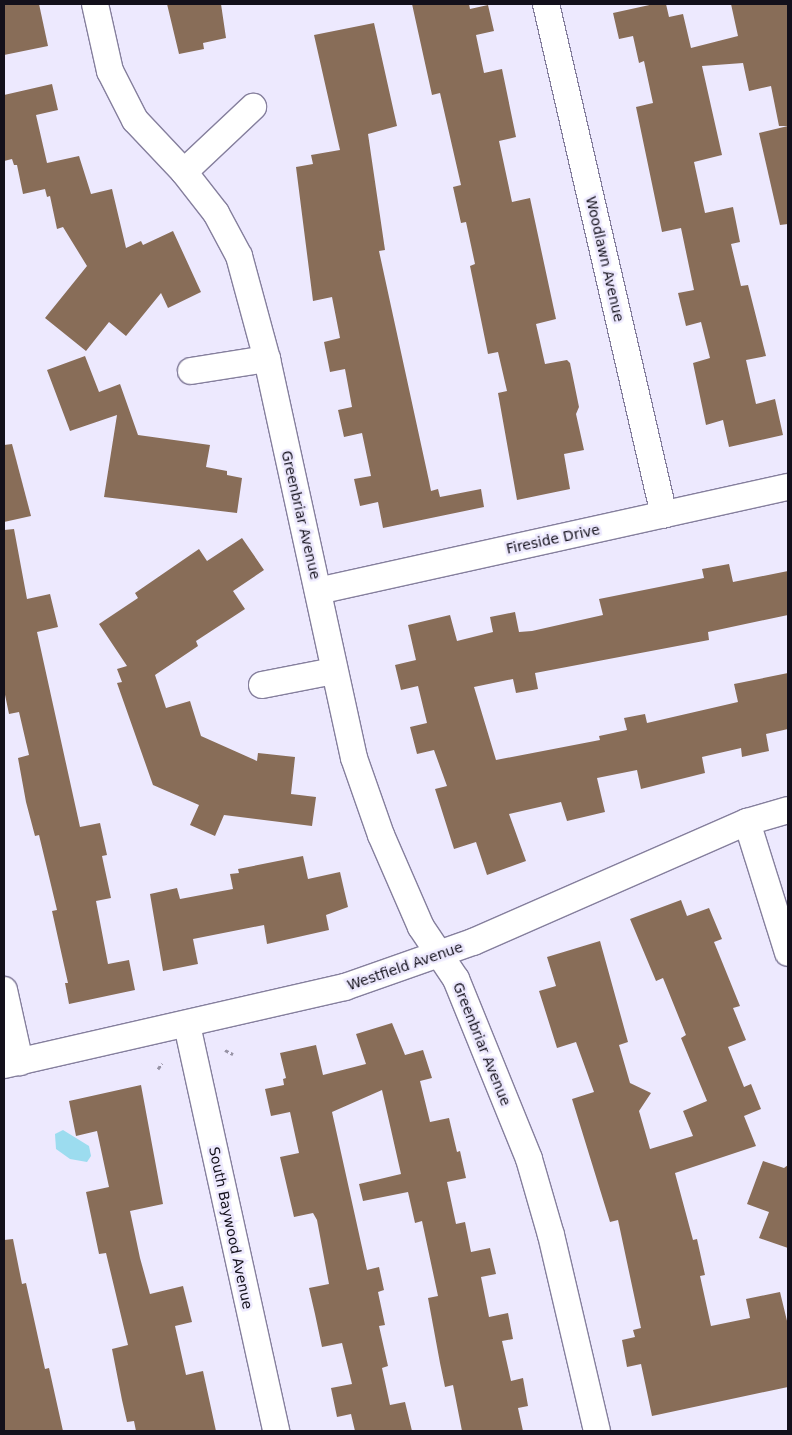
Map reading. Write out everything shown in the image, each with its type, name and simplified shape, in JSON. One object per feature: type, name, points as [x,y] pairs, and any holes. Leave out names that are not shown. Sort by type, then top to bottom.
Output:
[{"type":"street","name":"Greenbriar Avenue","points":[[95,4],[110,71],[135,120],[184,172],[216,213],[239,256],[267,359],[354,758],[381,835],[421,927],[456,979],[529,1159],[551,1235],[597,1431]]},
{"type":"street","name":"Woodlawn Avenue","points":[[546,4],[664,514]]},
{"type":"street","points":[[184,172],[253,107]]},
{"type":"street","points":[[191,371],[267,359]]},
{"type":"street","name":"Fireside Drive","points":[[318,590],[788,487]]},
{"type":"street","points":[[262,685],[334,671]]},
{"type":"street","name":"Westfield Avenue","points":[[12,1064],[345,987],[440,955],[748,822],[788,810]]},
{"type":"street","points":[[748,822],[788,953]]},
{"type":"street","points":[[4,990],[12,1064]]},
{"type":"street","name":"South Baywood Avenue","points":[[187,1025],[276,1431]]},
{"type":"path","points":[[225,1050],[233,1054]]},
{"type":"path","points":[[158,1069],[162,1063]]},
{"type":"water","points":[[63,1130],[89,1146],[91,1156],[87,1162],[70,1159],[56,1149],[55,1134]]},
{"type":"building","points":[[4,4],[39,4],[48,46],[4,55]]},
{"type":"building","points":[[167,4],[221,4],[226,38],[203,43],[204,49],[179,54]]},
{"type":"building","points":[[412,4],[469,4],[470,9],[488,5],[494,31],[476,35],[484,73],[502,69],[516,137],[499,141],[512,202],[530,198],[556,319],[536,324],[545,364],[567,360],[570,363],[579,407],[576,414],[584,450],[564,454],[570,489],[517,500],[498,393],[507,391],[498,352],[488,354],[470,266],[475,264],[466,222],[461,223],[453,187],[461,185],[440,93],[432,95]]},
{"type":"building","points":[[654,4],[666,4],[669,17],[683,14],[691,48],[738,36],[731,4],[788,4],[788,126],[779,126],[771,86],[749,91],[743,63],[702,66],[722,155],[694,162],[705,213],[733,207],[740,242],[731,244],[741,286],[748,285],[766,356],[746,360],[756,404],[775,399],[783,435],[729,447],[723,420],[706,425],[693,363],[710,358],[701,322],[686,326],[678,293],[694,290],[681,228],[662,232],[636,107],[653,103],[644,61],[639,63],[633,36],[619,39],[613,13]]},
{"type":"building","points":[[374,23],[397,126],[368,134],[385,250],[379,251],[431,491],[438,489],[440,497],[481,489],[484,507],[383,528],[378,502],[360,506],[354,479],[371,476],[362,433],[344,437],[338,410],[352,407],[345,369],[330,372],[324,342],[340,338],[332,297],[313,301],[296,167],[313,164],[311,155],[340,150],[314,35]]},
{"type":"building","points":[[52,84],[58,110],[36,115],[47,163],[79,156],[91,194],[112,189],[126,248],[141,241],[143,245],[173,231],[201,292],[168,308],[161,293],[126,336],[109,322],[86,351],[45,318],[87,266],[63,227],[57,229],[50,196],[47,197],[45,189],[23,194],[17,165],[14,165],[12,159],[4,161],[4,95]]},
{"type":"building","points":[[788,126],[788,224],[780,225],[759,133]]},
{"type":"building","points":[[85,356],[99,392],[120,384],[138,435],[210,445],[206,467],[227,471],[227,475],[242,478],[237,513],[104,497],[117,415],[70,431],[47,370]]},
{"type":"building","points":[[12,444],[31,516],[4,522],[4,445]]},
{"type":"building","points":[[14,529],[27,599],[50,594],[58,627],[37,632],[80,827],[100,823],[107,855],[102,856],[111,898],[96,901],[108,964],[129,960],[135,990],[69,1004],[65,983],[68,983],[52,911],[57,910],[39,835],[35,836],[26,802],[18,758],[29,755],[19,712],[9,714],[4,690],[4,530]]},
{"type":"building","points":[[242,538],[264,570],[233,591],[245,609],[196,641],[198,646],[155,675],[166,708],[190,701],[201,736],[257,761],[258,753],[295,757],[291,794],[316,797],[312,826],[224,815],[215,836],[190,825],[199,805],[153,785],[117,683],[122,682],[117,669],[127,666],[99,624],[138,598],[135,593],[199,549],[207,561]]},
{"type":"building","points":[[729,564],[733,582],[788,571],[788,615],[708,632],[709,640],[535,673],[538,689],[516,693],[513,679],[474,687],[496,760],[600,740],[599,736],[627,730],[624,718],[645,714],[647,723],[738,702],[734,684],[788,673],[788,729],[766,734],[769,751],[742,757],[741,748],[702,757],[705,773],[641,789],[637,770],[597,778],[605,812],[567,821],[561,802],[509,814],[526,861],[487,875],[476,842],[454,849],[435,789],[447,786],[434,750],[417,754],[410,727],[427,723],[418,686],[401,690],[395,665],[416,660],[408,625],[450,615],[457,641],[493,632],[490,617],[515,612],[519,632],[532,631],[603,615],[599,599],[704,578],[702,569]]},
{"type":"building","points":[[303,856],[308,879],[340,872],[348,907],[326,915],[329,930],[267,944],[264,925],[193,939],[198,964],[163,971],[150,894],[177,888],[180,899],[233,889],[230,874],[239,873],[238,869]]},
{"type":"building","points":[[681,900],[687,916],[709,908],[722,939],[714,942],[740,1006],[733,1008],[746,1040],[728,1047],[744,1087],[751,1084],[761,1109],[744,1116],[756,1146],[675,1173],[693,1240],[697,1239],[705,1275],[700,1276],[711,1326],[750,1318],[746,1299],[780,1292],[788,1325],[788,1387],[652,1416],[641,1364],[627,1367],[622,1340],[635,1337],[633,1330],[641,1328],[618,1220],[610,1222],[572,1099],[594,1092],[576,1042],[557,1048],[539,991],[556,986],[547,957],[600,941],[628,1042],[619,1045],[630,1083],[651,1093],[639,1111],[650,1149],[693,1136],[683,1111],[707,1101],[681,1038],[686,1035],[663,978],[656,981],[630,919]]},
{"type":"building","points":[[392,1023],[405,1055],[423,1050],[432,1078],[420,1081],[430,1122],[449,1118],[457,1152],[460,1151],[466,1178],[447,1182],[456,1224],[465,1222],[471,1252],[490,1248],[496,1274],[481,1277],[489,1317],[508,1313],[513,1339],[502,1341],[511,1381],[523,1378],[528,1406],[518,1408],[523,1431],[462,1431],[453,1385],[445,1387],[440,1363],[428,1298],[438,1296],[422,1221],[415,1223],[408,1192],[363,1201],[359,1184],[401,1174],[382,1090],[332,1112],[367,1270],[379,1267],[384,1290],[378,1292],[385,1325],[379,1326],[388,1366],[382,1368],[390,1405],[405,1402],[412,1431],[355,1431],[351,1414],[337,1417],[331,1388],[352,1384],[342,1343],[322,1347],[309,1288],[329,1284],[317,1220],[313,1213],[294,1217],[280,1157],[299,1153],[290,1112],[271,1116],[265,1089],[284,1085],[283,1079],[286,1078],[280,1053],[316,1045],[323,1075],[366,1064],[356,1034]]},
{"type":"building","points":[[141,1085],[163,1204],[130,1211],[140,1258],[150,1294],[183,1286],[192,1322],[175,1326],[186,1375],[203,1371],[216,1431],[136,1431],[134,1421],[127,1422],[122,1400],[112,1349],[128,1345],[106,1253],[99,1254],[86,1192],[109,1187],[97,1131],[76,1136],[69,1101]]},
{"type":"building","points":[[763,1161],[784,1168],[788,1165],[788,1248],[759,1238],[769,1212],[747,1204]]},
{"type":"building","points":[[13,1239],[22,1284],[26,1283],[45,1369],[49,1368],[63,1431],[4,1431],[4,1240]]}]
